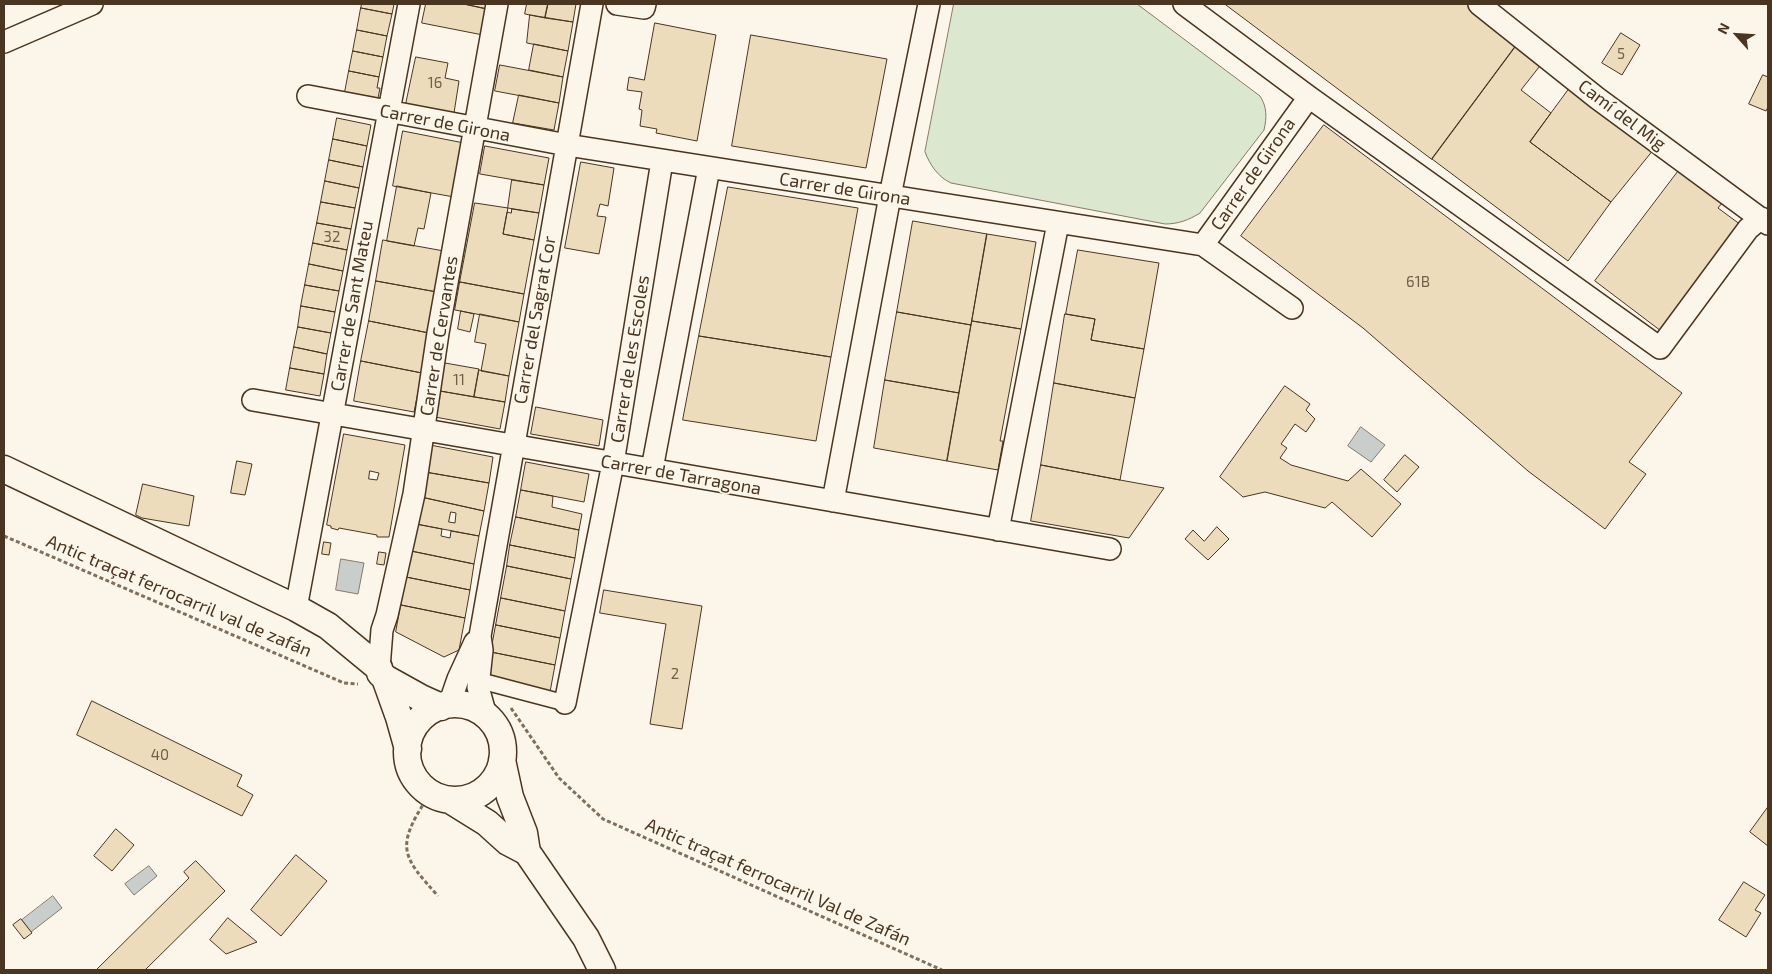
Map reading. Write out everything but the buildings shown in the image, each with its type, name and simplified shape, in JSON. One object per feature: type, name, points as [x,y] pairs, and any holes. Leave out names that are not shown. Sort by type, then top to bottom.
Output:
[{"type":"street","points":[[4,42],[92,4]]},
{"type":"street","name":"Carrer de Sant Mateu","points":[[296,608],[409,4]]},
{"type":"street","name":"Carrer de Cervantes","points":[[382,673],[382,630],[414,494],[438,333],[498,4]]},
{"type":"street","name":"Carrer del Sagrat Cor","points":[[480,636],[512,445],[592,4]]},
{"type":"street","points":[[617,4],[644,8],[645,4]]},
{"type":"street","points":[[833,501],[890,196],[929,4]]},
{"type":"street","points":[[1184,4],[1308,96],[1660,348],[1748,229],[1764,221]]},
{"type":"street","name":"Camí del Mig","points":[[1478,4],[1597,98],[1764,221]]},
{"type":"street","name":"Carrer de Girona","points":[[308,96],[567,145],[1203,245],[1308,96]]},
{"type":"street","name":"Carrer de les Escoles","points":[[565,703],[613,462],[662,160]]},
{"type":"street","points":[[652,470],[708,168]]},
{"type":"street","points":[[998,530],[1058,223]]},
{"type":"street","points":[[1203,245],[1292,308]]},
{"type":"street","name":"Carrer de Tarragona","points":[[253,400],[1110,549]]},
{"type":"street","points":[[4,469],[296,608],[328,626],[382,673],[422,698],[445,706]]},
{"type":"street","points":[[445,706],[471,649],[480,636]]},
{"type":"street","points":[[480,636],[484,682],[480,698],[486,716]]},
{"type":"street","points":[[382,673],[400,717],[408,749]]},
{"type":"street","points":[[484,682],[565,703]]},
{"type":"street","points":[[527,852],[508,842],[487,823],[440,797],[415,778],[408,761],[410,738],[418,723],[431,712],[445,706],[460,705],[471,707],[486,716],[494,725],[500,736],[502,760],[510,797],[524,833],[527,852],[586,938],[602,970]]},
{"type":"street","points":[[440,797],[468,798],[484,790],[496,777],[502,760]]},
{"type":"path","name":"Antic traçat ferrocarril val de zafán","points":[[4,536],[344,683]]},
{"type":"path","name":"Antic traçat ferrocarril Val de Zafán","points":[[484,682],[507,702],[559,778],[603,819],[942,970]]},
{"type":"path","points":[[438,896],[414,869],[407,853],[406,840],[414,818],[440,797]]},
{"type":"green space","points":[[954,4],[1137,4],[1260,96],[1266,112],[1264,130],[1200,213],[1188,220],[1174,223],[1165,224],[951,183],[935,170],[925,152]]},
{"type":"shaded area","points":[[1361,427],[1385,445],[1371,462],[1348,446]]},
{"type":"shaded area","points":[[341,559],[364,563],[358,594],[336,590]]},
{"type":"shaded area","points":[[149,866],[157,876],[134,895],[125,884]]},
{"type":"shaded area","points":[[53,896],[62,908],[31,932],[22,920]]}]
